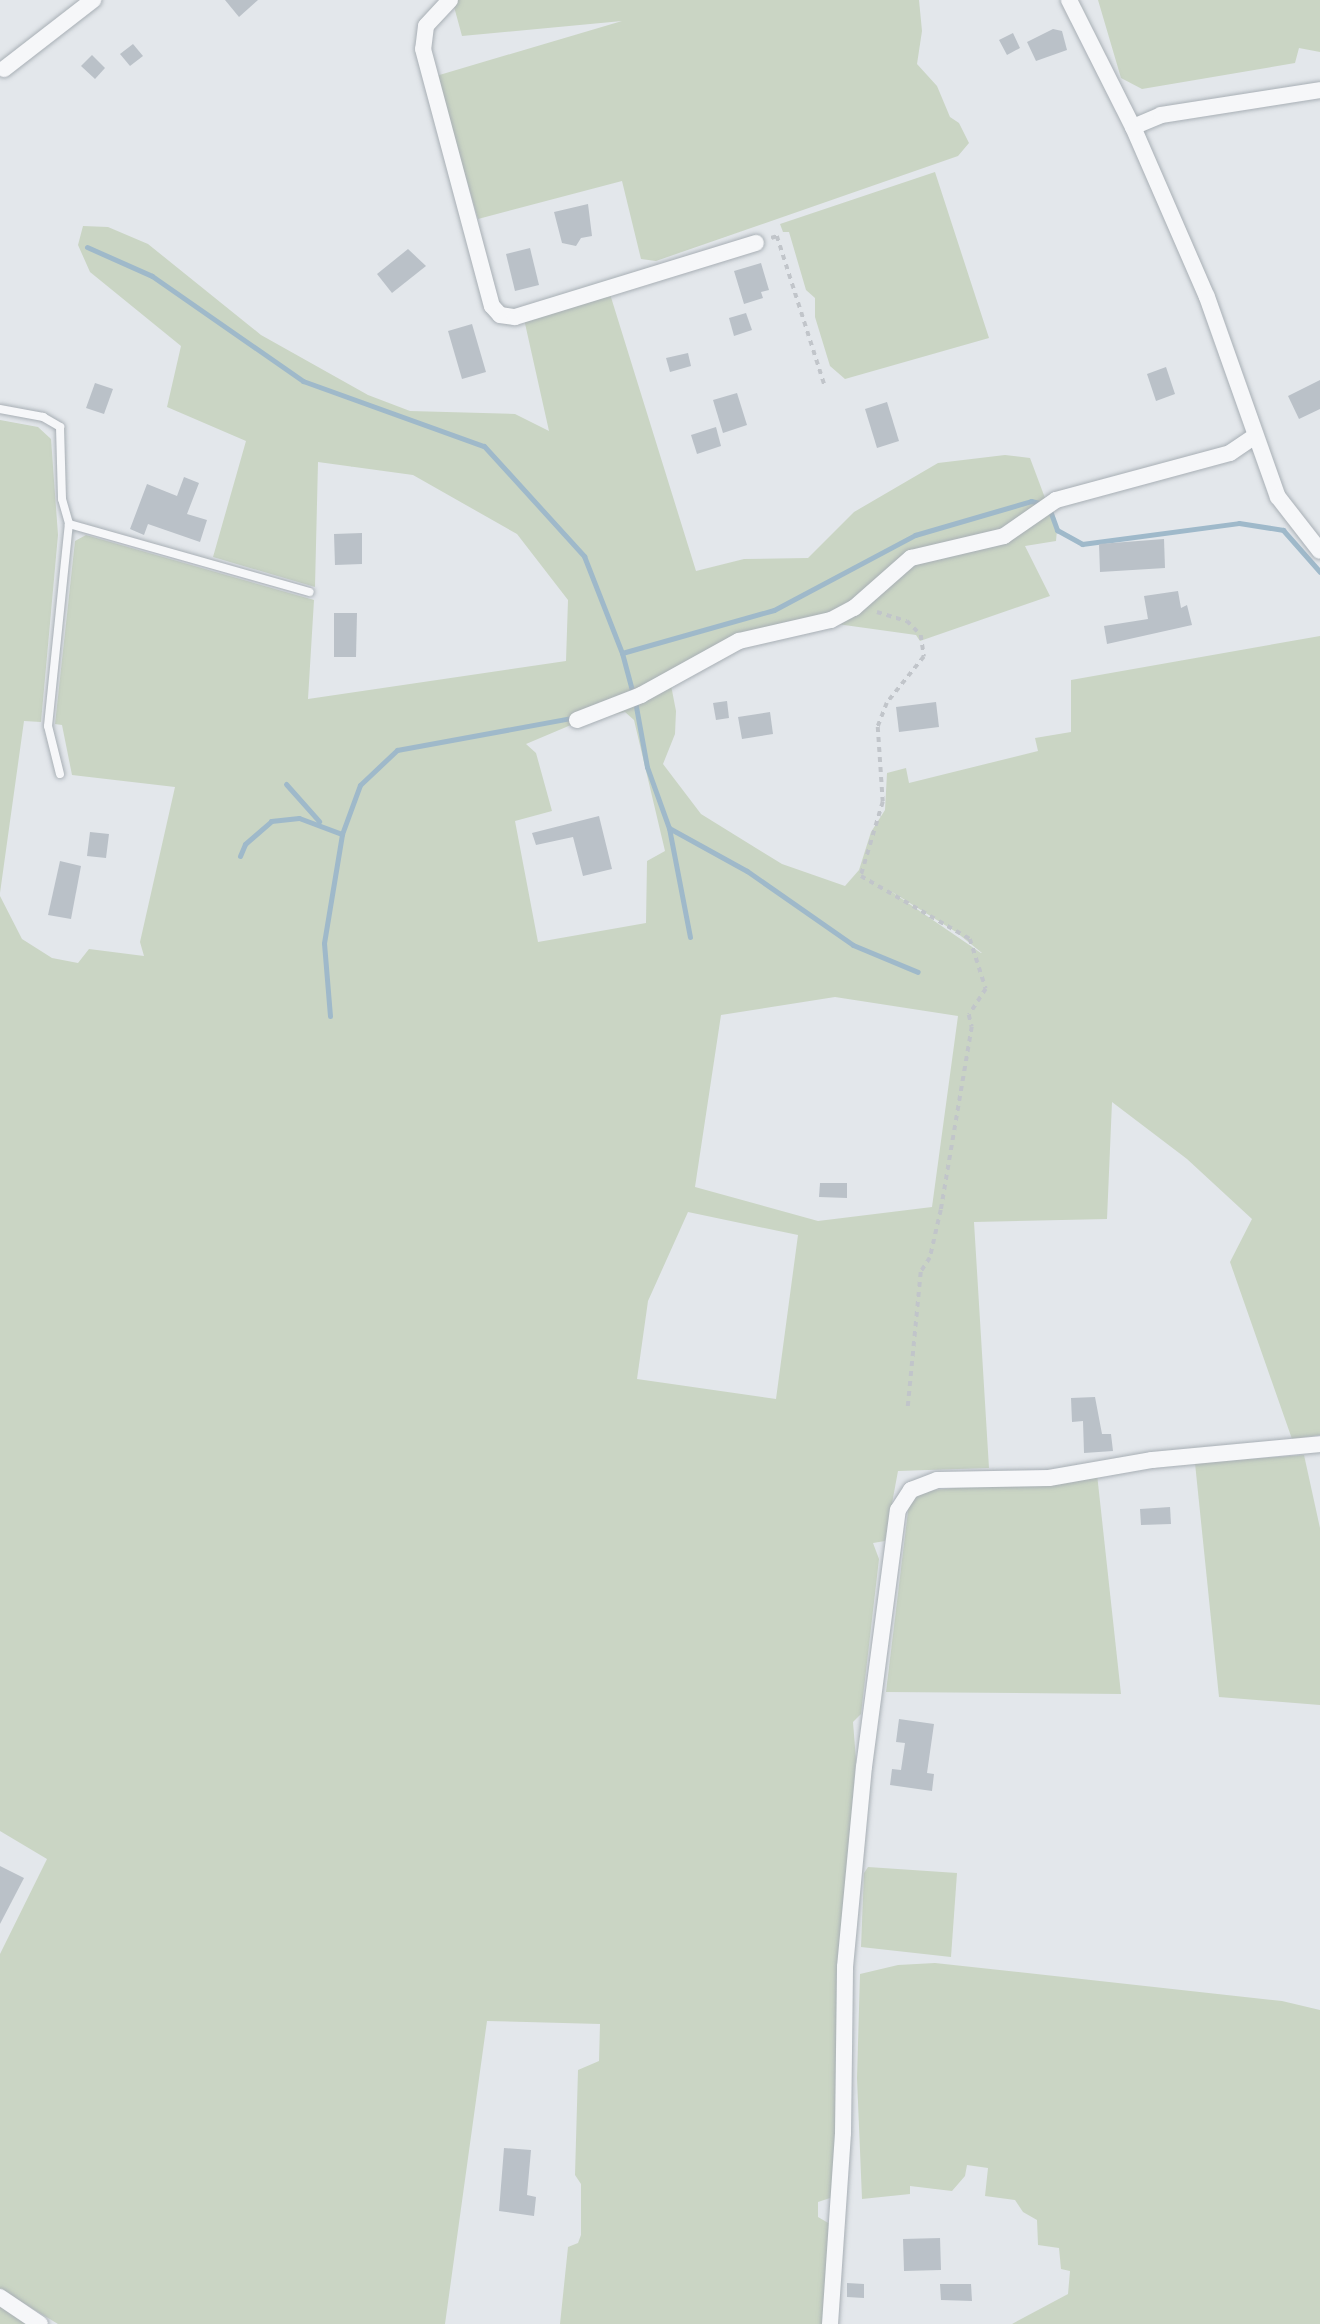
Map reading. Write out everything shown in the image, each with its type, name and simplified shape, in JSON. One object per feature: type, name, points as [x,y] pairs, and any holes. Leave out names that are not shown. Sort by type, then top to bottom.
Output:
[{"type":"street","points":[[4,69],[93,0]]},
{"type":"street","points":[[450,0],[426,26],[423,49],[492,306],[500,315],[515,317],[755,243]]},
{"type":"street","points":[[1069,0],[1133,127],[1207,298],[1278,497],[1320,551]]},
{"type":"street","points":[[1133,127],[1161,115],[1320,90]]},
{"type":"street","points":[[578,720],[634,698],[739,641],[831,620],[854,608],[911,558],[1004,536],[1037,510],[1056,500],[1230,453],[1255,436]]},
{"type":"street","points":[[830,2324],[843,2133],[845,1967],[864,1768],[898,1510],[911,1490],[937,1480],[1049,1478],[1152,1460],[1320,1444]]},
{"type":"street","points":[[0,2297],[40,2324]]},
{"type":"lane","points":[[0,409],[43,417],[60,427],[62,499],[69,524],[48,726],[60,774]]},
{"type":"lane","points":[[69,524],[310,592]]},
{"type":"path","points":[[755,243],[777,236],[825,386]]},
{"type":"path","points":[[854,608],[907,621],[920,635],[924,650],[924,657],[887,703],[878,727],[883,802],[861,876],[970,939],[986,989],[969,1015],[972,1027],[941,1210],[930,1258],[921,1272],[908,1407]]},
{"type":"green space","points":[[457,0],[919,0],[922,31],[917,64],[937,86],[950,117],[959,123],[969,143],[958,156],[656,261],[641,259],[622,181],[478,219],[436,76],[622,21],[462,36],[453,3]]},
{"type":"green space","points":[[1098,0],[1320,0],[1320,52],[1299,48],[1295,63],[1142,89],[1121,78]]},
{"type":"green space","points":[[935,172],[989,338],[845,379],[830,366],[815,317],[815,298],[806,290],[789,232],[783,232],[780,224]]},
{"type":"green space","points":[[83,226],[108,227],[148,244],[261,335],[368,395],[410,411],[515,414],[549,431],[524,319],[610,294],[696,571],[744,559],[808,558],[854,512],[938,463],[1005,455],[1030,458],[1057,530],[1056,541],[1025,546],[1050,596],[920,641],[916,635],[801,619],[670,680],[676,711],[675,734],[663,764],[701,814],[782,864],[845,886],[859,870],[871,832],[885,810],[887,773],[906,768],[909,783],[1038,751],[1035,738],[1071,732],[1071,680],[1320,636],[1320,1435],[1292,1439],[1230,1262],[1252,1219],[1187,1159],[1112,1102],[1107,1219],[974,1222],[989,1468],[898,1471],[885,1541],[873,1543],[879,1559],[861,1714],[853,1722],[856,1760],[840,1952],[833,2197],[818,2202],[818,2217],[830,2224],[825,2324],[560,2324],[568,2247],[578,2243],[581,2235],[581,2184],[575,2175],[578,2070],[599,2061],[600,2024],[487,2021],[445,2324],[58,2324],[0,2289],[0,1954],[47,1859],[0,1831],[0,896],[22,939],[52,958],[78,963],[89,949],[144,956],[140,942],[175,787],[72,775],[62,725],[55,724],[75,541],[86,535],[314,600],[308,699],[566,661],[568,600],[517,534],[413,475],[318,462],[315,587],[213,557],[246,441],[167,407],[181,346],[90,272],[78,245]],"holes":[[[625,712],[634,720],[665,851],[647,861],[646,923],[538,942],[515,821],[552,811],[536,753],[526,744],[578,722]],[[889,890],[956,932],[981,953]],[[835,997],[958,1016],[932,1207],[818,1221],[695,1187],[721,1015]],[[688,1212],[798,1235],[776,1399],[637,1379],[648,1301]]]},
{"type":"green space","points":[[0,420],[38,427],[51,439],[58,535],[41,722],[24,721],[0,893]]},
{"type":"green space","points":[[1304,1455],[1320,1528],[1320,1705],[1219,1697],[1195,1463]]},
{"type":"green space","points":[[1097,1474],[1121,1694],[886,1692],[909,1503],[924,1491]]},
{"type":"green space","points":[[868,1867],[957,1873],[951,1957],[861,1947],[864,1873]]},
{"type":"green space","points":[[935,1963],[1282,2001],[1320,2010],[1320,2324],[1012,2324],[1068,2294],[1070,2271],[1061,2269],[1059,2248],[1038,2245],[1037,2220],[1023,2212],[1015,2200],[985,2196],[988,2168],[967,2165],[965,2176],[952,2191],[910,2186],[910,2194],[862,2199],[857,2078],[860,1974],[898,1965]]},
{"type":"green space","points":[[0,2303],[36,2324],[0,2324]]},
{"type":"building","points":[[225,0],[258,0],[239,17]]},
{"type":"building","points":[[1053,29],[1062,31],[1067,50],[1036,61],[1027,42]]},
{"type":"building","points":[[1013,33],[1020,48],[1007,55],[999,40]]},
{"type":"building","points":[[133,44],[143,56],[130,66],[120,54]]},
{"type":"building","points":[[92,55],[105,68],[95,79],[81,66]]},
{"type":"building","points":[[588,204],[592,236],[581,238],[576,246],[562,243],[554,212]]},
{"type":"building","points":[[530,248],[539,285],[515,291],[506,254]]},
{"type":"building","points":[[408,249],[426,266],[392,293],[377,274]]},
{"type":"building","points":[[761,263],[769,290],[761,292],[763,298],[744,304],[734,271]]},
{"type":"building","points":[[746,313],[752,330],[734,336],[729,318]]},
{"type":"building","points":[[472,324],[486,372],[462,379],[448,331]]},
{"type":"building","points":[[688,353],[691,366],[670,372],[666,358]]},
{"type":"building","points":[[1166,367],[1175,394],[1156,401],[1147,374]]},
{"type":"building","points":[[1320,380],[1320,409],[1299,419],[1288,396]]},
{"type":"building","points":[[95,383],[113,389],[104,414],[86,408]]},
{"type":"building","points":[[737,393],[747,425],[723,433],[713,400]]},
{"type":"building","points":[[887,402],[899,441],[877,448],[865,409]]},
{"type":"building","points":[[716,427],[721,446],[697,454],[691,435]]},
{"type":"building","points":[[184,477],[199,483],[187,514],[207,520],[200,542],[148,524],[144,535],[130,529],[147,484],[177,496]]},
{"type":"building","points":[[362,533],[362,564],[335,565],[334,534]]},
{"type":"building","points":[[1164,539],[1165,568],[1100,572],[1099,544]]},
{"type":"building","points":[[1178,591],[1181,608],[1187,605],[1192,625],[1107,644],[1104,626],[1148,619],[1144,596]]},
{"type":"building","points":[[334,613],[357,613],[356,657],[334,657]]},
{"type":"building","points":[[727,701],[729,718],[716,720],[713,703]]},
{"type":"building","points":[[936,702],[939,727],[899,732],[896,707]]},
{"type":"building","points":[[770,712],[773,734],[742,739],[738,717]]},
{"type":"building","points":[[599,816],[612,869],[583,876],[573,837],[536,845],[532,833]]},
{"type":"building","points":[[90,832],[109,834],[106,858],[87,856]]},
{"type":"building","points":[[60,861],[81,866],[71,919],[48,915]]},
{"type":"building","points":[[820,1183],[847,1183],[847,1198],[819,1197]]},
{"type":"building","points":[[1095,1397],[1102,1434],[1111,1434],[1113,1451],[1084,1453],[1083,1421],[1072,1422],[1071,1398]]},
{"type":"building","points":[[1170,1507],[1171,1524],[1141,1525],[1140,1509]]},
{"type":"building","points":[[899,1719],[934,1724],[927,1773],[934,1774],[932,1791],[890,1785],[892,1769],[901,1770],[905,1743],[896,1742]]},
{"type":"building","points":[[0,1866],[24,1878],[0,1924]]},
{"type":"building","points":[[504,2148],[531,2150],[527,2195],[536,2197],[534,2216],[499,2211]]},
{"type":"building","points":[[940,2238],[941,2270],[904,2271],[903,2239]]},
{"type":"building","points":[[847,2283],[864,2284],[864,2298],[847,2297]]},
{"type":"building","points":[[940,2284],[971,2284],[972,2301],[941,2300]]},
{"type":"waterway","points":[[87,247],[152,276],[303,381],[484,446],[584,556],[622,653]]},
{"type":"waterway","points":[[633,694],[622,653],[774,610],[915,535],[1031,501],[1048,505],[1057,530],[1082,544],[1239,523],[1283,530],[1320,572]]},
{"type":"waterway","points":[[635,701],[647,767],[669,828],[747,871],[853,945],[918,972]]},
{"type":"waterway","points":[[330,1016],[324,943],[342,834],[360,785],[397,750],[576,717]]},
{"type":"waterway","points":[[286,784],[319,821]]},
{"type":"waterway","points":[[240,856],[245,844],[271,821],[299,818],[342,834]]},
{"type":"waterway","points":[[669,828],[690,937]]}]
